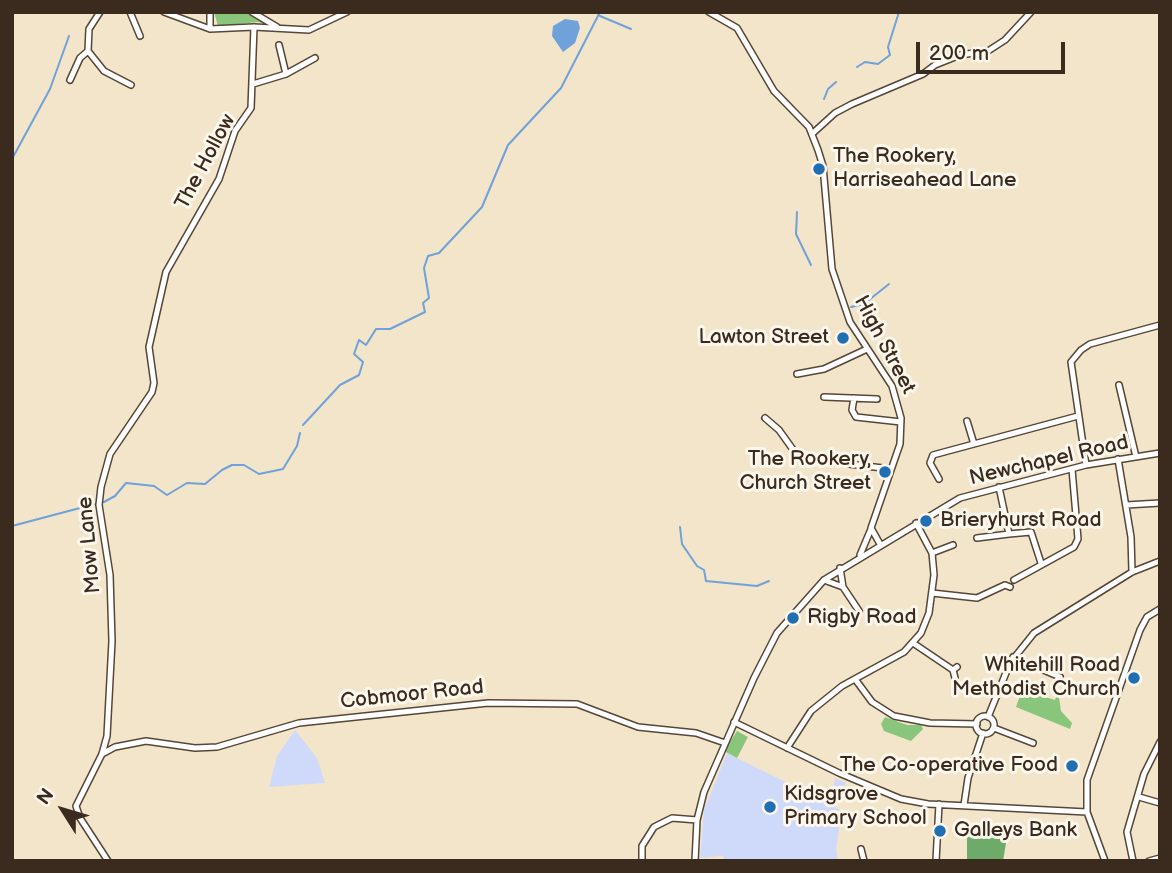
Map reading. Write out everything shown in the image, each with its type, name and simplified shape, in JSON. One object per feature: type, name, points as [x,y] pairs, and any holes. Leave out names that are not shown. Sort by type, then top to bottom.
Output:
[{"type":"street","points":[[100,12],[89,29],[88,51],[104,71],[131,86]]},
{"type":"street","points":[[130,12],[140,36]]},
{"type":"street","points":[[164,12],[210,29],[254,27],[309,30],[347,12]]},
{"type":"street","points":[[210,12],[210,29]]},
{"type":"street","points":[[252,12],[280,29]]},
{"type":"street","points":[[709,12],[737,28],[774,91],[813,134],[835,113],[852,104],[960,55],[988,51],[1005,40],[1031,12]]},
{"type":"street","name":"The Hollow","points":[[149,347],[166,272],[219,179],[235,131],[248,115],[253,84],[254,27]]},
{"type":"street","points":[[279,45],[286,75]]},
{"type":"street","points":[[70,80],[80,58],[88,51]]},
{"type":"street","points":[[253,84],[286,75],[313,59],[307,54]]},
{"type":"street","name":"High Street","points":[[813,134],[823,166],[832,269],[850,322],[897,396],[901,422],[900,443],[872,528],[858,557]]},
{"type":"street","points":[[1086,465],[1071,362],[1080,350],[1095,343],[1160,325]]},
{"type":"street","name":"Mow Lane","points":[[108,861],[80,818],[76,806],[102,754],[107,736],[112,641],[110,575],[99,505],[110,454],[152,392],[154,383],[149,347]]},
{"type":"street","points":[[797,373],[824,369],[867,349]]},
{"type":"street","points":[[1119,385],[1136,457]]},
{"type":"street","points":[[824,397],[877,399]]},
{"type":"street","points":[[854,398],[852,410],[856,417],[901,422]]},
{"type":"street","points":[[939,479],[930,463],[933,455],[1079,415]]},
{"type":"street","points":[[765,418],[779,430],[799,458],[891,469]]},
{"type":"street","points":[[967,421],[974,444]]},
{"type":"street","name":"Newchapel Road","points":[[695,861],[697,820],[709,777],[734,722],[777,633],[824,580],[858,557],[960,499],[1086,465],[1160,453]]},
{"type":"street","points":[[1118,459],[1131,537],[1132,572]]},
{"type":"street","points":[[1014,580],[1074,547],[1078,540],[1072,469]]},
{"type":"street","points":[[999,487],[1009,534]]},
{"type":"street","points":[[1126,505],[1160,503]]},
{"type":"street","points":[[787,748],[811,711],[855,679],[889,662],[913,643],[926,624],[932,593],[932,552],[916,523]]},
{"type":"street","points":[[872,528],[880,544]]},
{"type":"street","points":[[977,538],[1031,532],[1041,564]]},
{"type":"street","points":[[932,552],[953,545]]},
{"type":"street","points":[[988,717],[1013,657],[1044,625],[1132,572],[1160,561]]},
{"type":"street","points":[[840,568],[843,587],[859,611]]},
{"type":"street","points":[[824,580],[843,587]]},
{"type":"street","points":[[932,593],[977,598],[1006,585],[1010,587]]},
{"type":"street","points":[[1105,861],[1087,812],[1087,780],[1140,631],[1147,617],[1160,609]]},
{"type":"street","points":[[913,643],[955,669],[955,678]]},
{"type":"street","points":[[1013,657],[1060,677]]},
{"type":"street","points":[[855,679],[872,702],[894,716],[930,723],[977,724]]},
{"type":"street","name":"Cobmoor Road","points":[[102,754],[115,747],[146,741],[195,748],[217,747],[299,723],[488,703],[577,704],[638,727],[696,733],[725,743]]},
{"type":"street","points":[[977,724],[981,717],[988,717],[993,721],[994,728]]},
{"type":"street","points":[[734,722],[879,792],[901,799],[939,804],[1087,812]]},
{"type":"street","points":[[977,724],[983,733]]},
{"type":"street","points":[[964,805],[968,778],[983,733],[994,728],[1033,743]]},
{"type":"street","points":[[1133,861],[1127,832],[1144,774],[1158,752],[1160,742]]},
{"type":"street","points":[[1139,797],[1160,803]]},
{"type":"street","points":[[936,861],[939,804]]},
{"type":"street","points":[[642,861],[642,846],[654,827],[672,818],[697,820]]},
{"type":"street","points":[[861,849],[864,861]]},
{"type":"street","points":[[1149,861],[1158,859]]},
{"type":"shaded area","points":[[295,730],[317,758],[325,783],[269,787],[277,756]]},
{"type":"shaded area","name":"Kidsgrove Primary School","points":[[727,753],[830,804],[835,778],[846,783],[835,807],[842,811],[836,850],[838,861],[724,861],[723,856],[700,858],[704,810]]},
{"type":"green space","points":[[214,12],[247,12],[270,25],[258,22],[218,26]]},
{"type":"green space","points":[[1022,690],[1055,700],[1058,691],[1061,711],[1072,723],[1070,729],[1016,707]]},
{"type":"green space","points":[[885,717],[907,725],[921,725],[923,729],[911,741],[884,731],[881,724]]},
{"type":"green space","points":[[737,731],[748,737],[737,758],[724,751]]},
{"type":"green space","points":[[967,836],[1007,837],[1003,861],[967,861]]},
{"type":"water","points":[[565,19],[578,21],[580,28],[575,43],[563,52],[552,36],[553,26]]},
{"type":"waterway","points":[[303,425],[340,385],[359,375],[363,362],[354,354],[359,340],[366,345],[376,329],[390,329],[425,312],[423,303],[429,298],[424,268],[428,256],[439,253],[482,207],[508,145],[561,88],[600,12]]},
{"type":"waterway","points":[[857,67],[865,62],[878,64],[890,55],[888,47],[899,12]]},
{"type":"waterway","points":[[600,16],[631,29]]},
{"type":"waterway","points":[[12,159],[50,89],[69,36]]},
{"type":"waterway","points":[[824,99],[828,89],[836,82]]},
{"type":"waterway","points":[[797,212],[796,234],[811,265]]},
{"type":"waterway","points":[[851,307],[864,304],[889,284]]},
{"type":"waterway","points":[[104,502],[115,496],[126,483],[154,486],[167,495],[187,483],[205,484],[232,465],[244,465],[259,474],[283,469],[297,446],[300,433]]},
{"type":"waterway","points":[[12,526],[95,504]]},
{"type":"waterway","points":[[680,527],[682,544],[697,566],[704,570],[706,581],[757,586],[769,581]]},
{"type":"place","name":"The Rookery, Harriseahead Lane","points":[[819,169]]},
{"type":"place","name":"Lawton Street","points":[[843,338]]},
{"type":"place","name":"The Rookery, Church Street","points":[[885,472]]},
{"type":"place","name":"Brieryhurst Road","points":[[926,521]]},
{"type":"place","name":"Rigby Road","points":[[793,618]]},
{"type":"place","name":"Whitehill Road Methodist Church","points":[[1134,678]]},
{"type":"place","name":"The Co-operative Food","points":[[1072,766]]},
{"type":"place","name":"Kidsgrove Primary School","points":[[770,807]]},
{"type":"place","name":"Galleys Bank","points":[[940,831]]}]
